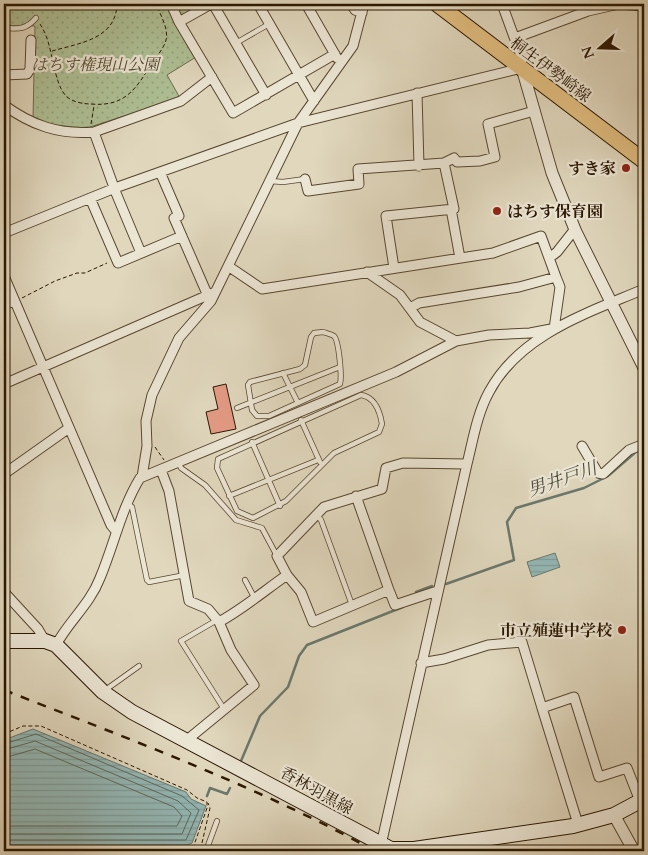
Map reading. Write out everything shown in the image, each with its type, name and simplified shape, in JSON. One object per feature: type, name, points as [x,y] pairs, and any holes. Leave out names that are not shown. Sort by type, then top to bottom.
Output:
[{"type":"main road","name":"桐生伊勢崎線","points":[[437,4],[644,161]]},
{"type":"main road","points":[[4,641],[51,643]]},
{"type":"main road","name":"香林羽黒線","points":[[51,643],[104,692],[132,712],[187,740],[382,848],[406,850],[462,847],[614,815],[642,800]]},
{"type":"street","points":[[171,4],[179,22],[233,113],[335,54]]},
{"type":"street","points":[[179,22],[212,4],[266,95]]},
{"type":"street","points":[[258,4],[314,101]]},
{"type":"street","points":[[306,4],[340,64]]},
{"type":"street","points":[[4,384],[211,294],[228,266],[298,124],[353,46],[363,8],[355,10],[352,4]]},
{"type":"street","points":[[502,4],[521,56],[522,68],[552,174],[575,229],[644,368]]},
{"type":"street","points":[[515,38],[588,11],[619,4],[644,6]]},
{"type":"street","points":[[4,75],[27,74],[30,69],[31,40]]},
{"type":"street","points":[[4,233],[115,188],[298,124],[522,68]]},
{"type":"street","points":[[4,105],[36,125],[53,130],[93,132],[182,101],[212,77]]},
{"type":"street","points":[[417,93],[418,166]]},
{"type":"street","points":[[305,178],[308,191],[359,184],[358,169],[418,166],[444,163],[454,158],[457,162],[480,161],[495,157],[488,124],[534,111]]},
{"type":"street","points":[[93,132],[141,253]]},
{"type":"street","points":[[394,268],[386,216],[454,209],[444,163]]},
{"type":"street","points":[[4,592],[51,643],[88,603],[100,579],[116,531],[142,477],[151,443],[146,421],[156,386],[178,338],[211,300],[211,294],[174,218],[179,216],[160,172]]},
{"type":"street","points":[[90,198],[118,263],[182,236]]},
{"type":"street","points":[[450,209],[460,258]]},
{"type":"street","points":[[549,258],[557,252],[575,229]]},
{"type":"street","points":[[228,266],[262,289],[493,253],[541,236],[560,287],[554,329]]},
{"type":"street","points":[[368,272],[400,295],[420,322],[456,341]]},
{"type":"street","points":[[4,276],[111,525],[116,531]]},
{"type":"street","points":[[410,308],[419,303],[519,288],[556,277]]},
{"type":"street","points":[[382,848],[437,591],[480,411],[490,390],[514,357],[554,329],[644,289]]},
{"type":"street","points":[[4,305],[14,301]]},
{"type":"street","points":[[142,477],[396,372],[456,341],[489,335],[530,333],[554,329]]},
{"type":"street","points":[[4,474],[69,428]]},
{"type":"street","points":[[582,446],[598,473],[603,474],[630,450],[644,444]]},
{"type":"street","points":[[389,590],[313,622],[301,592],[287,575],[277,556],[324,507],[382,489],[386,468],[403,463],[467,464]]},
{"type":"street","points":[[163,468],[189,601],[208,609],[218,621],[231,650],[254,685],[187,740]]},
{"type":"street","points":[[356,496],[395,605],[437,591]]},
{"type":"street","points":[[218,621],[242,610],[254,597],[287,575]]},
{"type":"street","points":[[421,663],[444,659],[488,645],[522,642],[578,824]]},
{"type":"street","points":[[542,708],[574,697],[599,777],[627,768],[642,800]]},
{"type":"street","points":[[614,815],[634,851]]},
{"type":"lane","points":[[4,28],[22,29],[29,26],[36,18]]},
{"type":"lane","points":[[236,43],[270,24]]},
{"type":"lane","points":[[270,181],[283,182],[305,178]]},
{"type":"lane","points":[[317,332],[323,332],[335,337],[340,367],[340,384],[269,416],[261,417],[254,414],[248,385],[250,382],[283,373],[300,369],[305,365],[311,337],[317,332]]},
{"type":"lane","points":[[237,408],[340,367]]},
{"type":"lane","points":[[283,373],[298,403]]},
{"type":"lane","points":[[361,395],[371,398],[377,407],[382,424],[379,432],[338,450],[280,506],[253,518],[237,511],[217,468],[218,458],[252,442],[361,395]]},
{"type":"lane","points":[[301,420],[318,460],[322,464]]},
{"type":"lane","points":[[252,442],[280,506]]},
{"type":"lane","points":[[229,496],[318,460]]},
{"type":"lane","points":[[179,463],[183,470],[204,485],[236,520],[262,528],[277,556]]},
{"type":"lane","points":[[128,504],[132,507],[147,580],[149,582],[185,575]]},
{"type":"lane","points":[[317,514],[321,520],[352,605]]},
{"type":"lane","points":[[245,580],[254,597]]},
{"type":"lane","points":[[218,621],[181,641],[224,709]]},
{"type":"lane","points":[[104,692],[139,666]]},
{"type":"lane","points":[[206,851],[217,820]]},
{"type":"path","points":[[52,51],[92,40],[105,32],[117,14],[117,4]]},
{"type":"path","points":[[36,18],[44,30],[52,51],[57,79],[66,96],[80,103],[94,105],[109,104],[125,98],[137,88],[166,40],[167,31],[156,4]]},
{"type":"path","points":[[93,132],[94,105]]},
{"type":"path","points":[[14,301],[52,285],[55,281],[77,273],[85,273],[116,259]]},
{"type":"path","points":[[151,443],[162,455],[163,468]]},
{"type":"path","points":[[4,734],[23,726],[41,726],[187,790],[197,798],[208,802]]},
{"type":"path","points":[[193,848],[208,802]]},
{"type":"path","points":[[4,848],[188,850],[193,848],[200,850],[210,808],[208,802]]},
{"type":"green space","name":"はちす権現山公園","points":[[4,4],[167,4],[196,57],[167,75],[180,98],[87,128],[52,125],[33,119],[35,26],[4,26]]},
{"type":"green space","points":[[176,4],[205,4],[181,17]]},
{"type":"water","points":[[555,553],[560,567],[532,577],[527,562]]},
{"type":"water","points":[[33,729],[186,792],[191,799],[206,806],[192,843],[187,845],[4,845],[4,740]]},
{"type":"building","points":[[226,384],[236,429],[211,434],[206,412],[218,409],[213,387]]},
{"type":"waterway","name":"男井戸川","points":[[446,584],[514,560],[507,522],[516,508],[584,488],[608,476],[637,451]]},
{"type":"waterway","name":"男井戸川","points":[[416,592],[432,586]]},
{"type":"waterway","name":"男井戸川","points":[[241,761],[260,716],[288,687],[299,656],[307,645],[403,607]]},
{"type":"waterway","name":"男井戸川","points":[[207,796],[210,788],[227,794],[230,788]]},
{"type":"railway","points":[[4,690],[239,784],[330,827],[375,851]]},
{"type":"place","name":"すき家","points":[[626,168]]},
{"type":"place","name":"はちす保育園","points":[[497,211]]},
{"type":"place","name":"市立殖蓮中学校","points":[[622,630]]}]
